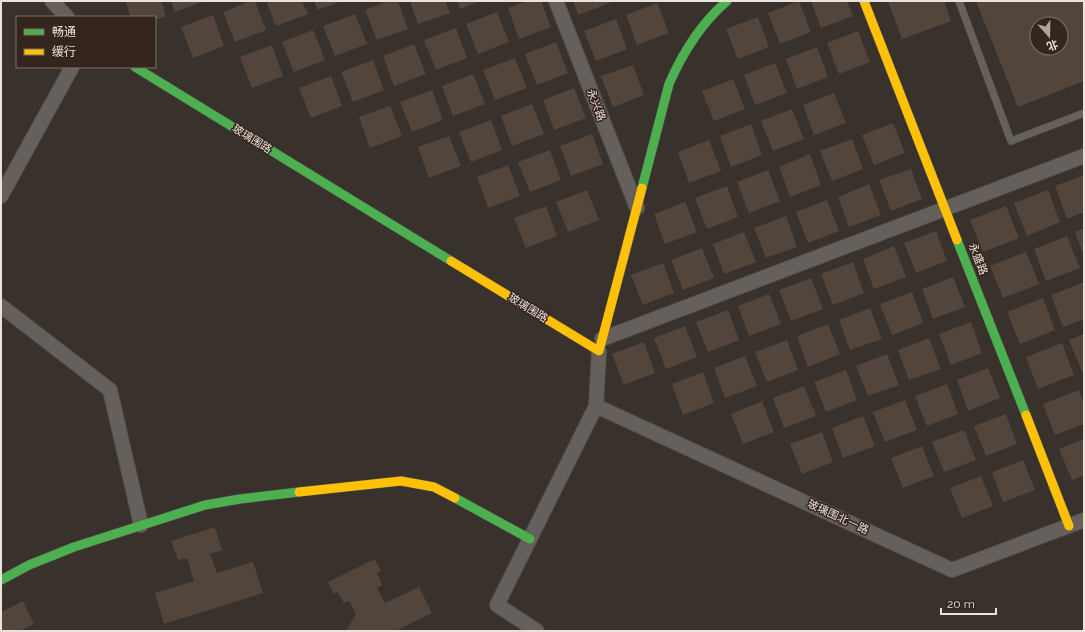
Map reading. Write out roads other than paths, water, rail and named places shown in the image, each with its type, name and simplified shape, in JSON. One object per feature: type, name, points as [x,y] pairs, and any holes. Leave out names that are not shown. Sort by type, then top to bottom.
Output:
[{"type":"street","points":[[52,1],[66,16]]},
{"type":"street","name":"永兴路","points":[[556,1],[637,208]]},
{"type":"street","points":[[537,631],[497,605],[596,406],[600,345],[669,84],[676,66],[697,31],[727,1]]},
{"type":"street","name":"永盛路","points":[[864,1],[1069,526]]},
{"type":"street","points":[[1,196],[71,68]]},
{"type":"street","name":"玻璃围路","points":[[137,68],[600,345]]},
{"type":"street","points":[[600,345],[1084,156]]},
{"type":"street","points":[[1,306],[110,390],[141,525]]},
{"type":"street","name":"玻璃围北一路","points":[[596,406],[952,570],[1084,520]]},
{"type":"street","points":[[1,580],[29,565],[74,547],[204,505],[240,498],[401,481],[434,487],[530,539]]},
{"type":"lane","points":[[959,1],[1011,141],[1084,113]]}]
